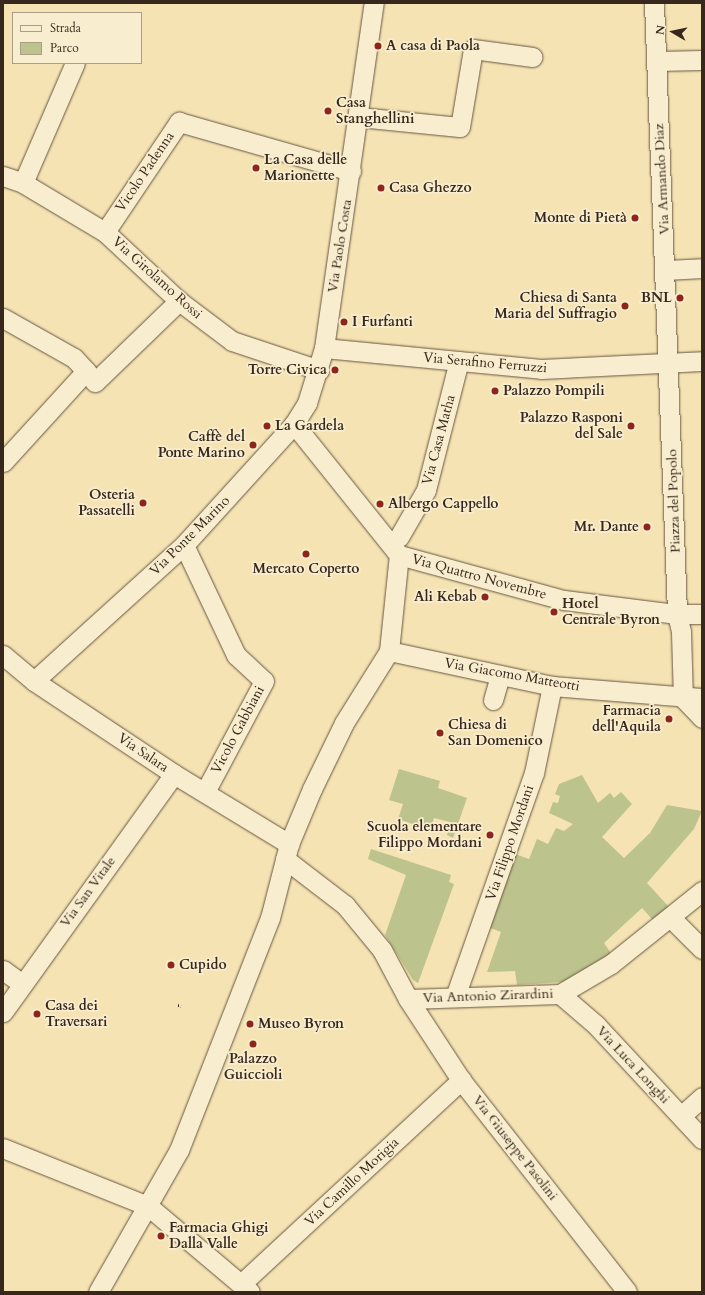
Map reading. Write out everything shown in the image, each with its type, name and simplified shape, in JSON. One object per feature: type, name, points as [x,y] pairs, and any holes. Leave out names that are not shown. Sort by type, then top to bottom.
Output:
[{"type":"street","name":"Via Paolo Costa","points":[[319,370],[324,348],[351,171],[374,3]]},
{"type":"street","name":"Via Armando Diaz","points":[[654,3],[670,359]]},
{"type":"street","points":[[359,117],[460,127],[473,49],[532,57]]},
{"type":"street","points":[[657,61],[702,60]]},
{"type":"street","points":[[24,183],[75,64]]},
{"type":"street","name":"Vicolo Padenna","points":[[105,232],[179,122],[351,171]]},
{"type":"street","name":"Via Girolamo Rossi","points":[[3,176],[24,183],[105,232],[179,301],[232,341],[319,370]]},
{"type":"street","points":[[666,270],[702,268]]},
{"type":"street","points":[[3,318],[74,358],[96,382],[179,301]]},
{"type":"street","name":"Via Serafino Ferruzzi","points":[[324,348],[459,361],[578,369],[647,366],[670,359]]},
{"type":"street","points":[[670,359],[702,361]]},
{"type":"street","name":"Piazza del Popolo","points":[[670,359],[677,614],[681,632],[683,698]]},
{"type":"street","name":"Via Casa Matha","points":[[399,546],[426,490],[459,361]]},
{"type":"street","name":"Via Ponte Marino","points":[[34,681],[184,545],[294,424],[307,404],[319,370]]},
{"type":"street","points":[[3,462],[86,371]]},
{"type":"street","name":"Via Quattro Novembre","points":[[294,424],[399,546],[564,600],[655,609],[677,614]]},
{"type":"street","name":"Vicolo Gabbiani","points":[[184,545],[236,655],[264,681],[205,792]]},
{"type":"street","points":[[98,1292],[179,1150],[228,1030],[270,918],[288,851],[344,723],[388,656],[399,546]]},
{"type":"street","points":[[677,614],[702,614]]},
{"type":"street","name":"Via Salara","points":[[3,655],[34,681],[174,774],[205,792],[288,851]]},
{"type":"street","name":"Via Giacomo Matteotti","points":[[388,656],[500,675],[552,686],[683,698],[702,698]]},
{"type":"street","points":[[493,700],[500,675]]},
{"type":"street","name":"Via Filippo Mordani","points":[[456,998],[534,774],[552,686]]},
{"type":"street","points":[[683,698],[702,718]]},
{"type":"street","name":"Via San Vitale","points":[[3,1012],[174,774]]},
{"type":"street","name":"Via Giuseppe Pasolini","points":[[288,851],[345,905],[382,950],[408,999],[462,1080],[627,1292]]},
{"type":"street","name":"Via Antonio Zirardini","points":[[408,999],[560,994],[611,964],[671,918],[702,891]]},
{"type":"street","points":[[671,918],[702,949]]},
{"type":"street","points":[[3,970],[22,984]]},
{"type":"street","name":"Via Luca Longhi","points":[[560,994],[596,1024],[702,1139]]},
{"type":"street","name":"Via Camillo Morigia","points":[[246,1288],[462,1080]]},
{"type":"street","points":[[681,1116],[702,1097]]},
{"type":"street","points":[[3,1148],[148,1206],[246,1288]]},
{"type":"green space","points":[[399,769],[440,781],[438,788],[467,798],[453,838],[447,835],[450,822],[434,818],[430,830],[398,819],[403,804],[389,800]]},
{"type":"green space","points":[[582,775],[598,803],[610,793],[614,798],[621,792],[632,804],[602,837],[624,858],[650,833],[667,805],[702,811],[694,829],[647,883],[669,907],[653,920],[642,908],[604,943],[611,953],[564,982],[517,985],[515,971],[487,972],[501,932],[488,927],[515,854],[529,859],[537,839],[548,844],[556,828],[564,831],[573,824],[549,813],[553,802],[558,803],[560,796],[555,794],[559,784]]},
{"type":"green space","points":[[371,849],[451,875],[449,882],[454,884],[418,983],[413,980],[385,935],[406,875],[368,859]]},
{"type":"place","name":"A casa di Paola","points":[[378,46]]},
{"type":"place","name":"Casa Stanghellini","points":[[328,111]]},
{"type":"place","name":"La Casa delle Marionette","points":[[256,168]]},
{"type":"place","name":"Casa Ghezzo","points":[[381,188]]},
{"type":"place","name":"Monte di Pietà","points":[[635,218]]},
{"type":"place","name":"BNL","points":[[680,298]]},
{"type":"place","name":"Chiesa di Santa Maria del Suffragio","points":[[625,306]]},
{"type":"place","name":"I Furfanti","points":[[344,322]]},
{"type":"place","name":"Torre Civica","points":[[335,370]]},
{"type":"place","name":"Palazzo Pompili","points":[[495,391]]},
{"type":"place","name":"La Gardela","points":[[267,426]]},
{"type":"place","name":"Palazzo Rasponi del Sale","points":[[631,426]]},
{"type":"place","name":"Caffè del Ponte Marino","points":[[253,445]]},
{"type":"place","name":"Osteria Passatelli","points":[[143,503]]},
{"type":"place","name":"Albergo Cappello","points":[[380,504]]},
{"type":"place","name":"Mr. Dante","points":[[647,527]]},
{"type":"place","name":"Mercato Coperto","points":[[306,554]]},
{"type":"place","name":"Ali Kebab","points":[[485,597]]},
{"type":"place","name":"Hotel Centrale Byron","points":[[554,612]]},
{"type":"place","name":"Farmacia dell'Aquila","points":[[669,719]]},
{"type":"place","name":"Chiesa di San Domenico","points":[[440,733]]},
{"type":"place","name":"Scuola elementare Filippo Mordani","points":[[490,835]]},
{"type":"place","name":"Cupido","points":[[171,965]]},
{"type":"place","name":"Casa dei Traversari","points":[[37,1014]]},
{"type":"place","name":"Museo Byron","points":[[250,1024]]},
{"type":"place","name":"Palazzo Guiccioli","points":[[253,1044]]},
{"type":"place","name":"Farmacia Ghigi Dalla Valle","points":[[161,1236]]}]
